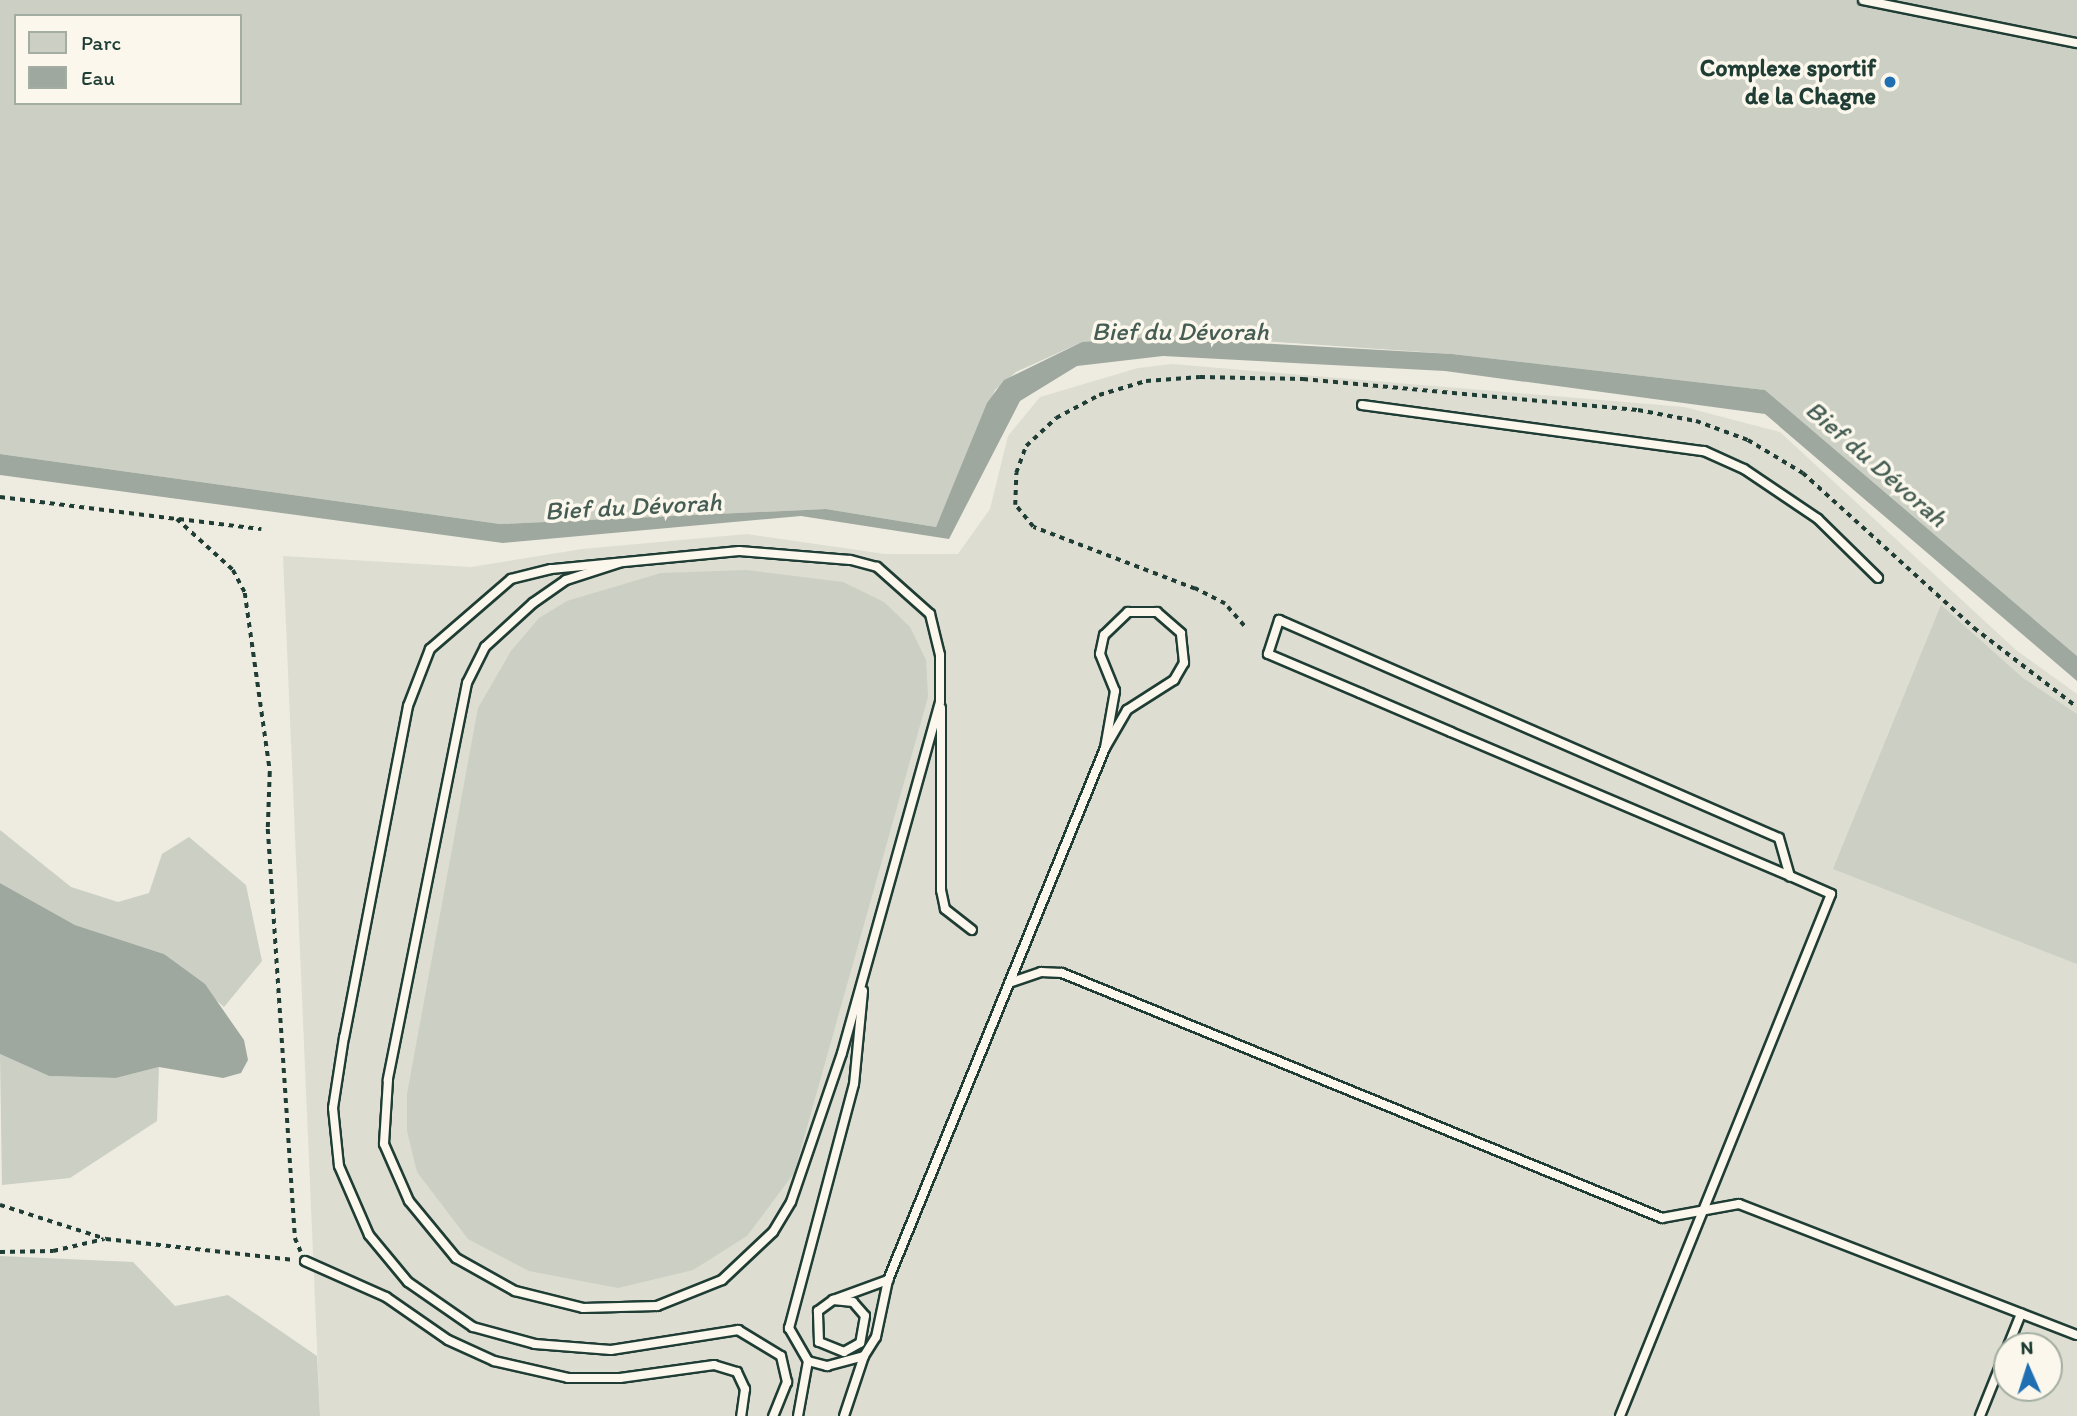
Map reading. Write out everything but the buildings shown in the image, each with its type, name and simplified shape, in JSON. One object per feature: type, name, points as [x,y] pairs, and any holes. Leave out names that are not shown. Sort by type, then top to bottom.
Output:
[{"type":"lane","points":[[1863,0],[2077,43]]},
{"type":"lane","points":[[1363,405],[1704,451],[1744,469],[1818,519],[1878,578]]},
{"type":"lane","points":[[773,1416],[787,1382],[781,1356],[738,1331],[611,1350],[535,1344],[474,1327],[408,1282],[369,1235],[339,1166],[333,1108],[344,1037],[408,706],[430,649],[510,579],[619,563],[739,551],[877,567],[930,614],[940,655],[941,890],[945,909],[972,930]]},
{"type":"lane","points":[[619,563],[566,580],[524,610],[485,648],[467,682],[384,1110],[384,1144],[409,1201],[456,1258],[486,1279],[547,1302],[615,1310],[657,1306],[722,1280],[773,1232],[791,1202],[865,968],[940,702]]},
{"type":"lane","points":[[844,1416],[864,1356],[876,1337],[888,1280],[1105,748],[1127,710],[1174,680],[1184,663],[1181,633],[1157,612],[1128,612],[1104,635],[1100,654],[1115,691],[1105,748]]},
{"type":"lane","points":[[1620,1416],[1831,894],[1790,877],[1268,654],[1279,620],[1779,838],[1790,877]]},
{"type":"lane","points":[[798,1416],[808,1361],[789,1328],[792,1305],[854,1084],[865,968]]},
{"type":"lane","points":[[1009,983],[1041,972],[1062,973],[1662,1218],[1739,1204],[2077,1335]]},
{"type":"lane","points":[[305,1261],[386,1297],[448,1340],[494,1361],[568,1378],[620,1378],[714,1365],[737,1372],[745,1390],[741,1416]]},
{"type":"lane","points":[[833,1300],[853,1303],[865,1316],[860,1343],[844,1352],[830,1350],[814,1332],[818,1311],[833,1300],[888,1280]]},
{"type":"lane","points":[[2014,1332],[2021,1313]]},
{"type":"lane","points":[[808,1361],[837,1366],[864,1356]]},
{"type":"lane","points":[[1980,1416],[1993,1384]]},
{"type":"path","points":[[1244,626],[1225,604],[1195,589],[1033,527],[1015,505],[1016,473],[1026,446],[1056,418],[1099,395],[1146,381],[1200,377],[1303,379],[1638,410],[1696,421],[1748,440],[1803,472],[1973,628],[2077,707]]},
{"type":"path","points":[[0,497],[261,529]]},
{"type":"path","points":[[0,1205],[106,1239],[305,1261],[295,1238],[268,829],[270,772],[245,593],[233,570],[177,519]]},
{"type":"path","points":[[0,1252],[53,1251],[106,1239]]},
{"type":"shaded area","points":[[1172,364],[1684,407],[1780,432],[2016,650],[2077,694],[2077,1416],[320,1416],[283,556],[471,567],[582,549],[747,534],[885,554],[958,554],[990,509],[1008,436],[1040,397],[1138,368]]},
{"type":"green space","points":[[0,0],[2077,0],[2077,656],[1765,390],[1452,354],[1204,337],[1082,342],[1016,372],[995,390],[936,527],[826,509],[500,524],[0,454]]},
{"type":"green space","points":[[747,570],[843,582],[884,602],[910,627],[926,660],[928,697],[794,1173],[747,1236],[693,1270],[618,1288],[529,1271],[468,1239],[417,1172],[407,1131],[407,1094],[478,708],[511,651],[539,618],[567,601],[661,573]]},
{"type":"green space","points":[[1941,605],[2023,678],[2077,714],[2077,964],[1833,869]]},
{"type":"green space","points":[[0,830],[71,887],[118,902],[149,893],[162,854],[189,837],[246,885],[262,961],[224,1007],[164,954],[75,925],[0,883]]},
{"type":"green space","points":[[0,1054],[49,1076],[116,1078],[159,1067],[157,1121],[70,1178],[2,1185]]},
{"type":"green space","points":[[0,1256],[133,1262],[175,1306],[228,1295],[317,1356],[320,1416],[0,1416]]},
{"type":"water","points":[[1152,337],[1452,354],[1765,390],[2077,656],[2077,681],[1765,414],[1445,371],[1163,356],[1077,366],[1020,401],[949,539],[801,516],[503,543],[0,475],[0,454],[500,524],[826,509],[936,527],[987,403],[1004,380],[1082,342]]},
{"type":"water","points":[[0,883],[75,925],[164,954],[205,984],[244,1040],[248,1060],[241,1073],[223,1078],[159,1067],[116,1078],[49,1076],[0,1054]]},
{"type":"place","name":"Complexe sportif de la Chagne","points":[[1890,82]]},
{"type":"water label","name":"Bief du Dévorah","points":[[1180,332]]},
{"type":"water label","name":"Bief du Dévorah","points":[[1876,464]]},
{"type":"water label","name":"Bief du Dévorah","points":[[633,507]]}]
